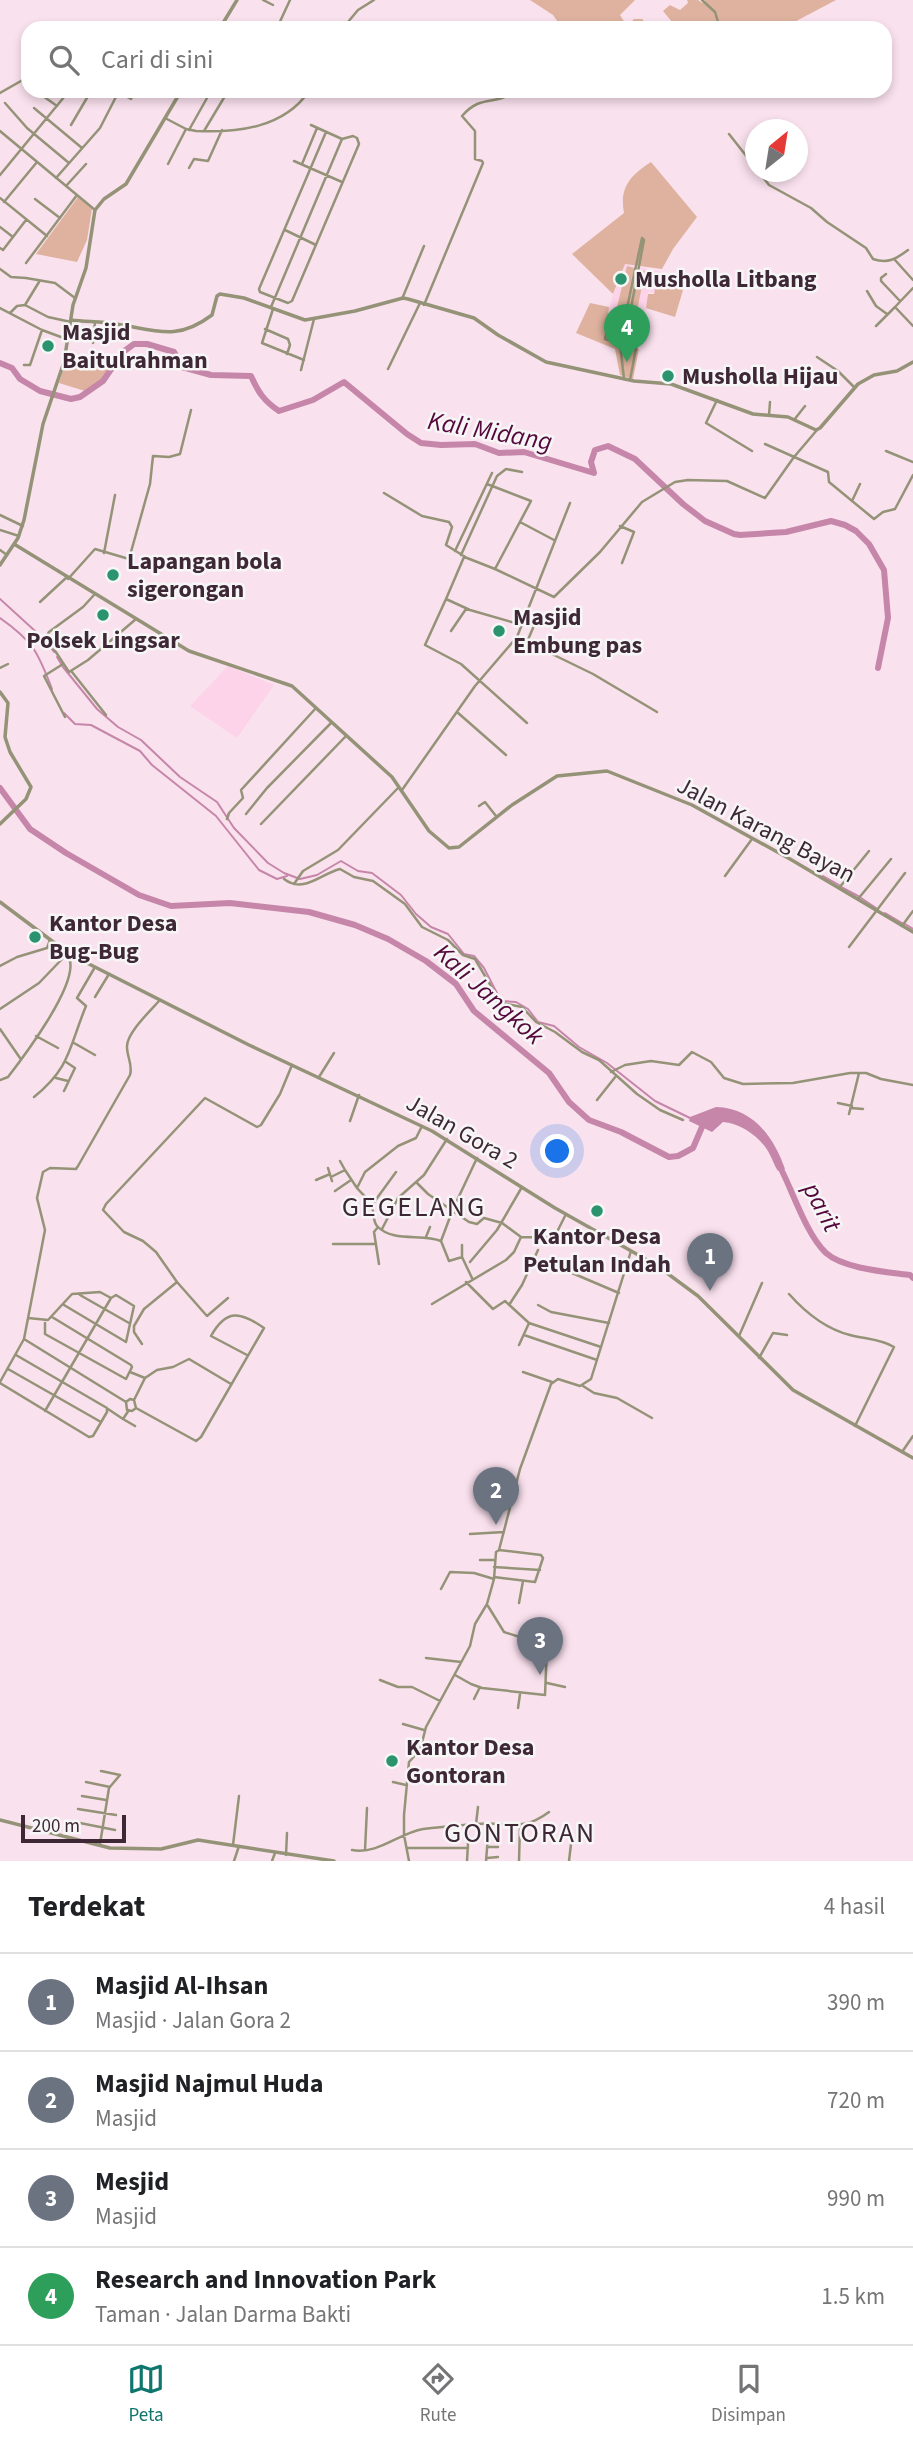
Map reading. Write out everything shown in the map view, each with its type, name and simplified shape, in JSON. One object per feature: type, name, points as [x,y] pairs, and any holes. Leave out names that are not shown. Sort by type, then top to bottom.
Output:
[{"type":"street","points":[[224,21],[237,0]]},
{"type":"street","points":[[263,0],[273,5]]},
{"type":"street","points":[[280,21],[290,0]]},
{"type":"street","points":[[348,21],[358,10],[374,0]]},
{"type":"street","points":[[702,0],[715,12],[718,21]]},
{"type":"street","points":[[0,93],[21,81]]},
{"type":"street","points":[[46,98],[57,106]]},
{"type":"street","points":[[0,175],[63,98]]},
{"type":"street","points":[[71,125],[87,98]]},
{"type":"street","points":[[56,178],[100,128],[115,98]]},
{"type":"street","points":[[0,565],[23,526],[40,434],[69,340],[75,298],[84,275],[95,210],[104,199],[126,184],[177,98]]},
{"type":"street","points":[[168,164],[207,98]]},
{"type":"street","points":[[204,131],[224,98]]},
{"type":"street","points":[[165,118],[188,129],[204,131],[272,123],[285,115],[302,98]]},
{"type":"street","points":[[388,369],[422,304],[483,163],[475,159],[475,131],[462,116],[479,102],[504,98]]},
{"type":"street","points":[[5,103],[69,163]]},
{"type":"street","points":[[34,108],[82,148]]},
{"type":"street","points":[[311,125],[342,139],[353,136],[359,144],[290,303],[260,292],[259,289],[326,132]]},
{"type":"street","points":[[302,164],[317,128]]},
{"type":"street","points":[[189,169],[194,159],[208,161],[222,130]]},
{"type":"street","points":[[0,131],[95,210]]},
{"type":"street","points":[[729,134],[745,154]]},
{"type":"street","points":[[304,360],[262,343],[274,297],[342,139]]},
{"type":"street","points":[[294,161],[342,182]]},
{"type":"street","points":[[4,202],[37,162]]},
{"type":"street","points":[[66,186],[86,163]]},
{"type":"street","points":[[767,182],[811,208],[866,248],[873,259],[895,260],[908,250]]},
{"type":"street","points":[[26,263],[77,195]]},
{"type":"street","points":[[0,198],[47,236]]},
{"type":"street","points":[[35,199],[60,218]]},
{"type":"street","points":[[0,248],[3,250],[26,220]]},
{"type":"street","points":[[0,227],[13,237]]},
{"type":"street","points":[[285,230],[316,245]]},
{"type":"street","points":[[632,315],[629,308],[643,238],[641,239],[637,267]]},
{"type":"street","points":[[401,299],[424,246]]},
{"type":"street","points":[[895,260],[913,280]]},
{"type":"street","points":[[0,269],[11,277],[57,284],[75,298]]},
{"type":"street","points":[[886,274],[881,281],[900,301]]},
{"type":"street","points":[[25,305],[38,282]]},
{"type":"street","points":[[876,326],[913,288]]},
{"type":"street","points":[[867,291],[876,306],[887,314]]},
{"type":"street","points":[[10,313],[14,307],[25,305],[48,317],[114,323],[156,332],[177,333],[212,315],[220,294],[238,297],[302,320],[401,299],[474,318],[546,362],[627,380],[671,384],[753,414],[782,415],[817,430]]},
{"type":"street","points":[[895,307],[913,326]]},
{"type":"street","points":[[0,308],[42,330],[69,340]]},
{"type":"street","points":[[629,308],[623,313],[611,316],[605,337],[636,347]]},
{"type":"street","points":[[623,313],[632,315],[641,322],[627,380]]},
{"type":"street","points":[[302,370],[314,319]]},
{"type":"street","points":[[93,343],[94,322]]},
{"type":"street","points":[[24,365],[29,365],[42,330]]},
{"type":"street","points":[[265,330],[288,339],[290,345],[286,354]]},
{"type":"street","points":[[620,344],[627,380]]},
{"type":"street","points":[[817,357],[838,371],[854,387]]},
{"type":"street","points":[[384,493],[422,516],[449,522],[452,527],[446,544],[462,556],[551,597],[559,594],[600,552],[642,502],[668,486],[680,481],[718,480],[731,482],[765,498],[794,457],[854,387],[869,377],[893,372],[913,362]]},
{"type":"street","points":[[717,400],[706,423],[728,439],[752,451]]},
{"type":"street","points":[[769,415],[770,402]]},
{"type":"street","points":[[794,420],[805,406]]},
{"type":"street","points":[[40,602],[68,578],[94,550],[129,559],[150,484],[153,456],[169,457],[180,454],[191,410]]},
{"type":"street","points":[[765,444],[828,471],[829,482],[874,519],[883,512],[895,509],[913,475]]},
{"type":"street","points":[[886,451],[913,462]]},
{"type":"street","points":[[522,472],[504,470],[497,477],[425,645],[459,663],[527,723]]},
{"type":"street","points":[[455,551],[492,473]]},
{"type":"street","points":[[487,484],[531,501],[495,569]]},
{"type":"street","points":[[852,500],[860,484]]},
{"type":"street","points":[[104,553],[115,495]]},
{"type":"street","points":[[294,884],[303,871],[338,850],[401,788],[480,680],[517,637],[570,503]]},
{"type":"street","points":[[0,515],[23,526]]},
{"type":"street","points":[[520,522],[555,540]]},
{"type":"street","points":[[620,526],[634,532],[622,563]]},
{"type":"street","points":[[0,530],[19,536]]},
{"type":"street","name":"Jalan Karang Bayan","points":[[14,544],[94,595],[195,653],[286,683],[379,764],[401,788],[429,831],[450,849],[459,847],[556,776],[601,770],[685,802],[913,932]]},
{"type":"street","points":[[0,550],[7,555]]},
{"type":"street","points":[[94,595],[46,637],[61,664],[68,672],[72,672],[106,715]]},
{"type":"street","points":[[446,599],[466,609],[522,625]]},
{"type":"street","points":[[451,631],[466,609]]},
{"type":"street","points":[[72,672],[136,620]]},
{"type":"street","points":[[527,642],[536,621]]},
{"type":"street","points":[[517,637],[593,674],[657,712]]},
{"type":"street","points":[[0,668],[8,664]]},
{"type":"street","points":[[61,664],[45,674],[65,717]]},
{"type":"street","points":[[0,692],[8,703],[4,733],[6,741],[31,786],[28,796],[0,824]]},
{"type":"street","points":[[228,819],[229,813],[243,799],[241,790],[316,708]]},
{"type":"street","points":[[457,712],[506,755]]},
{"type":"street","points":[[246,814],[267,788],[331,723]]},
{"type":"street","points":[[261,824],[346,736]]},
{"type":"street","points":[[479,806],[485,802],[497,817]]},
{"type":"street","points":[[725,876],[752,839]]},
{"type":"street","points":[[839,888],[869,851]]},
{"type":"street","points":[[858,899],[891,859]]},
{"type":"street","points":[[284,879],[294,884],[313,882],[340,869],[354,877],[372,881],[405,904],[422,927],[448,940],[463,955],[475,959],[496,1002],[522,1007],[533,1020],[599,1060],[660,1110],[683,1121]]},
{"type":"street","points":[[849,947],[905,873]]},
{"type":"street","name":"Jalan Gora 2","points":[[0,902],[50,940],[95,967],[447,1139],[566,1214],[667,1272],[694,1293],[799,1394],[913,1458]]},
{"type":"street","points":[[902,926],[913,911]]},
{"type":"street","points":[[48,947],[50,940]]},
{"type":"street","points":[[0,966],[17,957],[48,947],[71,964],[70,979],[47,1021],[8,1077],[0,1080]]},
{"type":"street","points":[[0,1009],[40,984],[67,951]]},
{"type":"street","points":[[34,1097],[56,1078],[66,1062],[86,1006],[76,998],[95,967]]},
{"type":"street","points":[[95,997],[109,974]]},
{"type":"street","points":[[108,1409],[93,1436],[89,1437],[0,1383],[24,1339],[45,1230],[37,1198],[43,1172],[50,1168],[72,1169],[78,1166],[130,1075],[127,1040],[159,1000]]},
{"type":"street","points":[[0,1029],[20,1059]]},
{"type":"street","points":[[36,1036],[58,1048]]},
{"type":"street","points":[[73,1042],[95,1055]]},
{"type":"street","points":[[611,1072],[625,1065],[651,1061],[679,1065],[693,1052],[711,1062],[724,1078],[747,1085],[783,1084],[815,1080],[835,1074],[859,1073],[913,1085]]},
{"type":"street","points":[[319,1077],[334,1053]]},
{"type":"street","points":[[64,1091],[75,1068],[66,1062]]},
{"type":"street","points":[[228,1298],[207,1316],[177,1282],[156,1252],[117,1226],[105,1213],[104,1206],[205,1098],[257,1127],[261,1125],[280,1094],[292,1065]]},
{"type":"street","points":[[849,1114],[859,1073]]},
{"type":"street","points":[[597,1100],[616,1076]]},
{"type":"street","points":[[56,1078],[68,1081]]},
{"type":"street","points":[[349,1121],[359,1095]]},
{"type":"street","points":[[838,1103],[863,1110]]},
{"type":"street","points":[[357,1188],[367,1170],[398,1146],[416,1138],[424,1127]]},
{"type":"street","points":[[379,1264],[374,1232],[380,1228],[398,1198],[425,1172],[447,1139]]},
{"type":"street","points":[[462,1257],[450,1261],[441,1241],[477,1158]]},
{"type":"street","points":[[340,1161],[351,1180],[372,1205],[374,1221],[380,1228],[394,1235],[441,1241]]},
{"type":"street","points":[[328,1168],[331,1177]]},
{"type":"street","points":[[316,1180],[345,1171]]},
{"type":"street","points":[[372,1205],[396,1172]]},
{"type":"street","points":[[335,1191],[351,1180]]},
{"type":"street","points":[[416,1182],[428,1194],[471,1222],[478,1224],[484,1218],[502,1223],[521,1237],[555,1238],[566,1214]]},
{"type":"street","points":[[470,1262],[502,1223],[522,1187]]},
{"type":"street","points":[[426,1237],[429,1227]]},
{"type":"street","points":[[432,1304],[509,1257],[521,1237]]},
{"type":"street","points":[[332,1244],[376,1244]]},
{"type":"street","points":[[463,1245],[462,1257],[472,1278]]},
{"type":"street","points":[[509,1305],[522,1285],[538,1250]]},
{"type":"street","points":[[409,1861],[404,1835],[409,1762],[420,1750],[424,1730],[470,1646],[475,1624],[487,1604],[494,1578],[496,1552],[499,1550],[520,1469],[552,1382],[558,1379],[577,1386],[591,1379],[631,1251]]},
{"type":"street","points":[[572,1273],[619,1293]]},
{"type":"street","points":[[142,1344],[134,1332],[139,1315],[177,1282]]},
{"type":"street","points":[[466,1282],[493,1309],[503,1300],[529,1323],[601,1347]]},
{"type":"street","points":[[739,1336],[762,1283]]},
{"type":"street","points":[[28,1318],[45,1321],[52,1317],[72,1294],[100,1292],[111,1298]]},
{"type":"street","points":[[77,1293],[130,1323]]},
{"type":"street","points":[[789,1294],[809,1313],[832,1328],[894,1347],[855,1426]]},
{"type":"street","points":[[45,1411],[69,1367],[95,1323],[111,1298],[118,1296],[134,1306],[126,1342],[95,1323],[63,1304]]},
{"type":"street","points":[[538,1305],[551,1312],[609,1323]]},
{"type":"street","points":[[124,1419],[129,1410],[136,1408],[196,1441],[201,1437],[264,1328],[241,1315],[219,1323],[211,1336],[247,1355]]},
{"type":"street","points":[[45,1321],[45,1334],[126,1379],[132,1367],[129,1363],[52,1317]]},
{"type":"street","points":[[519,1345],[529,1323]]},
{"type":"street","points":[[759,1358],[773,1333],[787,1335]]},
{"type":"street","points":[[523,1335],[597,1360]]},
{"type":"street","points":[[24,1339],[125,1402],[125,1407],[129,1410]]},
{"type":"street","points":[[16,1355],[135,1426]]},
{"type":"street","points":[[136,1408],[134,1400],[145,1378],[157,1370],[173,1367],[189,1359],[231,1384]]},
{"type":"street","points":[[8,1369],[101,1422]]},
{"type":"street","points":[[130,1372],[145,1378]]},
{"type":"street","points":[[523,1372],[552,1382]]},
{"type":"street","points":[[583,1385],[594,1393],[617,1398],[652,1418]]},
{"type":"street","points":[[125,1402],[134,1400]]},
{"type":"street","points":[[902,1452],[913,1436]]},
{"type":"street","points":[[470,1534],[503,1532]]},
{"type":"street","points":[[441,1589],[449,1572],[535,1582],[543,1558],[541,1555],[499,1550]]},
{"type":"street","points":[[480,1560],[495,1560]]},
{"type":"street","points":[[495,1567],[540,1570]]},
{"type":"street","points":[[519,1602],[523,1581]]},
{"type":"street","points":[[455,1675],[480,1687],[545,1696],[547,1646],[504,1632],[487,1604]]},
{"type":"street","points":[[426,1658],[461,1662]]},
{"type":"street","points":[[380,1680],[398,1687],[412,1687],[440,1701]]},
{"type":"street","points":[[547,1683],[565,1687]]},
{"type":"street","points":[[474,1699],[480,1687]]},
{"type":"street","points":[[518,1708],[520,1694]]},
{"type":"street","points":[[403,1724],[424,1730]]},
{"type":"street","points":[[420,1750],[435,1748],[441,1751]]},
{"type":"street","points":[[99,1846],[110,1787],[120,1775],[101,1770]]},
{"type":"street","points":[[86,1782],[110,1787]]},
{"type":"street","points":[[393,1782],[406,1785]]},
{"type":"street","points":[[82,1796],[107,1800]]},
{"type":"street","points":[[233,1846],[239,1796]]},
{"type":"street","points":[[476,1824],[478,1807]]},
{"type":"street","points":[[365,1850],[367,1808]]},
{"type":"street","points":[[78,1809],[116,1815]]},
{"type":"street","points":[[352,1850],[365,1850],[422,1829],[476,1824],[520,1825],[534,1822],[549,1812]]},
{"type":"street","points":[[0,1820],[99,1846],[151,1850],[198,1840],[334,1861]]},
{"type":"street","points":[[75,1822],[115,1830]]},
{"type":"street","points":[[489,1824],[486,1859],[498,1857]]},
{"type":"street","points":[[467,1861],[469,1825]]},
{"type":"street","points":[[519,1861],[520,1825]]},
{"type":"street","points":[[286,1855],[287,1833]]},
{"type":"street","points":[[569,1861],[570,1844]]},
{"type":"street","points":[[234,1861],[239,1846]]},
{"type":"street","points":[[487,1847],[498,1847]]},
{"type":"street","points":[[407,1848],[468,1848]]},
{"type":"street","points":[[272,1861],[275,1853]]},
{"type":"shaded area","points":[[530,0],[635,0],[620,15],[624,21],[557,21],[553,15]]},
{"type":"shaded area","points":[[687,0],[698,0],[702,3],[705,0],[836,0],[796,21],[671,21],[663,11],[670,5],[680,10],[688,3]]},
{"type":"shaded area","points":[[651,162],[697,217],[662,269],[625,264],[613,294],[572,254],[624,213],[623,196],[628,183]]},
{"type":"shaded area","points":[[78,197],[92,209],[87,240],[77,262],[36,254]]},
{"type":"shaded area","points":[[625,264],[661,272],[656,293],[648,292],[636,347],[605,337],[609,307]]},
{"type":"shaded area","points":[[627,266],[645,271],[637,311],[617,307]]},
{"type":"shaded area","points":[[659,273],[683,290],[675,317],[646,308],[648,294],[654,294]]},
{"type":"shaded area","points":[[590,303],[609,307],[605,339],[639,349],[633,379],[620,375],[615,349],[576,333]]},
{"type":"shaded area","points":[[68,353],[112,364],[101,380],[85,391],[59,383]]},
{"type":"shaded area","points":[[228,666],[274,685],[237,738],[190,706]]},
{"type":"shaded area","points":[[716,1107],[741,1113],[760,1126],[775,1146],[785,1169],[778,1171],[762,1143],[744,1128],[723,1122],[712,1132],[689,1121],[690,1117]]},
{"type":"waterway","name":"Kali Midang","points":[[0,363],[12,368],[20,379],[40,391],[71,399],[80,397],[103,381],[123,352],[134,344],[147,344],[174,352],[182,367],[211,375],[251,376],[262,396],[279,411],[313,400],[344,382],[421,443],[475,444],[499,453],[524,452],[594,473],[591,462],[595,450],[608,446],[635,459],[705,521],[734,534],[786,532],[831,521],[845,525],[856,531],[869,544],[884,570],[888,618],[878,668]]},
{"type":"waterway","points":[[0,599],[46,641],[54,652]]},
{"type":"waterway","points":[[0,618],[33,648],[52,689]]},
{"type":"waterway","points":[[57,657],[97,709],[118,727],[141,740],[180,777],[217,802],[234,828],[268,863],[300,879],[317,875],[341,861],[358,871],[372,873],[401,895],[431,927],[448,934],[464,954],[474,956],[484,968],[501,1001],[516,1002],[528,1009],[538,1022],[554,1026],[655,1101],[690,1118]]},
{"type":"waterway","points":[[64,713],[75,724],[91,725],[140,751],[152,765],[216,816],[259,870],[277,879],[287,876]]},
{"type":"waterway","name":"Kali Jangkok","points":[[0,788],[30,829],[139,895],[171,906],[230,903],[309,912],[355,925],[388,939],[426,961],[456,984],[474,1011],[549,1073],[569,1102],[589,1120],[621,1132],[669,1157],[678,1156],[693,1148],[702,1127]]},
{"type":"waterway","points":[[823,876],[839,885]]},
{"type":"waterway","points":[[841,887],[858,896]]},
{"type":"waterway","points":[[861,898],[876,908]]},
{"type":"waterway","points":[[885,913],[902,923]]},
{"type":"waterway","points":[[905,924],[913,929]]},
{"type":"waterway","name":"parit","points":[[782,1171],[807,1225],[826,1253],[844,1263],[910,1275],[913,1278]]},
{"type":"place","name":"Musholla Litbang","points":[[621,279]]},
{"type":"place","name":"Masjid Baitulrahman","points":[[48,346]]},
{"type":"place","name":"Research and Innovation Park","points":[[627,362]]},
{"type":"place","name":"Musholla Hijau","points":[[668,376]]},
{"type":"place","name":"Lapangan bola sigerongan","points":[[113,575]]},
{"type":"place","name":"Polsek Lingsar","points":[[103,615]]},
{"type":"place","name":"Masjid Embung pas","points":[[499,631]]},
{"type":"place","name":"Kantor Desa Bug-Bug","points":[[35,937]]},
{"type":"place","name":"Kantor Desa Petulan Indah","points":[[597,1211]]},
{"type":"place","name":"Masjid Al-Ihsan","points":[[710,1291]]},
{"type":"place","name":"Masjid Najmul Huda","points":[[496,1525]]},
{"type":"place","name":"Mesjid","points":[[540,1675]]},
{"type":"place","name":"Kantor Desa Gontoran","points":[[392,1761]]},
{"type":"district","name":"GEGELANG","points":[[414,1207]]},
{"type":"district","name":"GONTORAN","points":[[520,1833]]}]
